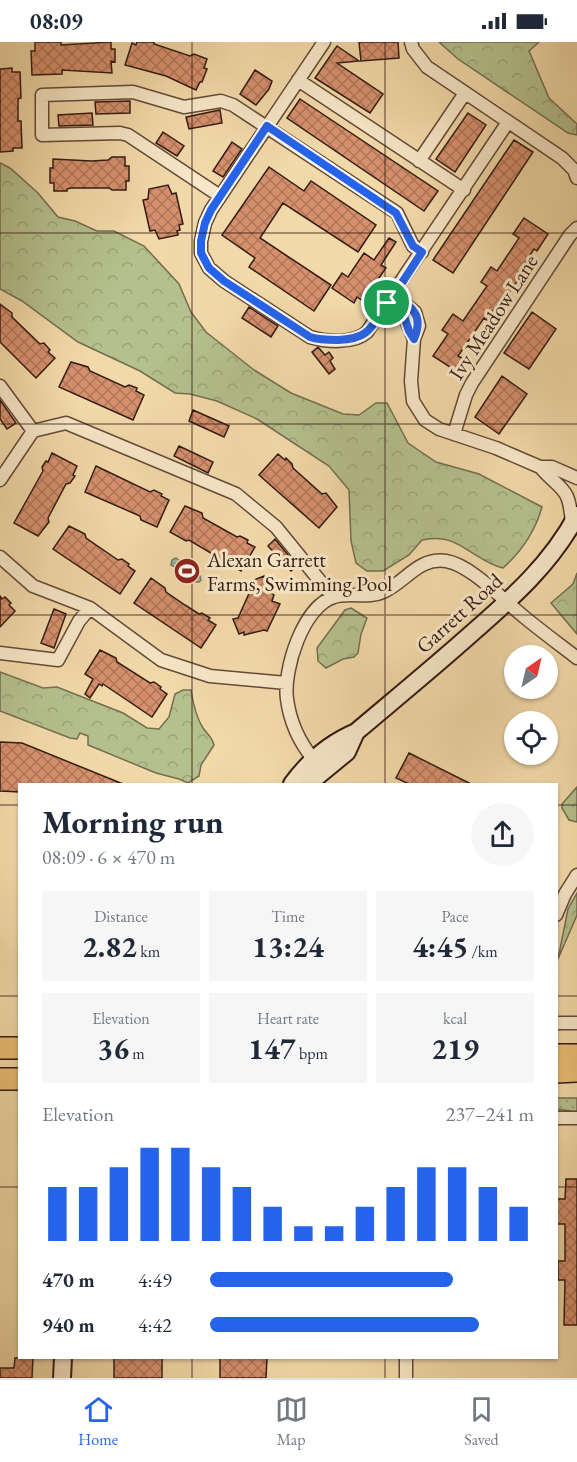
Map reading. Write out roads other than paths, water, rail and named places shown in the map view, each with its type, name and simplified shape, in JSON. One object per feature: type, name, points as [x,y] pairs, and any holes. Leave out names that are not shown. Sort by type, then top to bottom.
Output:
[{"type":"highway","points":[[0,1048],[18,1048]]},
{"type":"highway","points":[[558,1055],[577,1055]]},
{"type":"highway","points":[[558,1072],[577,1071]]},
{"type":"highway","points":[[0,1079],[18,1079]]},
{"type":"highway","points":[[558,1084],[577,1084]]},
{"type":"street","points":[[324,42],[220,196],[205,223],[201,241],[201,253],[209,268],[224,281],[310,337],[318,340],[362,337],[391,299],[508,122]]},
{"type":"street","points":[[411,42],[413,49],[427,67],[562,158],[574,170],[577,178]]},
{"type":"street","points":[[298,80],[464,190]]},
{"type":"street","points":[[220,196],[128,135],[120,133],[42,135],[42,95],[133,92],[184,107],[221,101],[233,105],[396,213],[413,246],[422,252]]},
{"type":"street","points":[[419,161],[465,93]]},
{"type":"street","name":"Ivy Meadow Lane","points":[[454,434],[466,395],[478,372],[570,235],[577,228]]},
{"type":"street","points":[[391,299],[404,316],[414,339],[411,381],[413,401],[425,420],[438,429],[496,448],[540,467],[567,494],[574,520]]},
{"type":"street","points":[[0,386],[33,431]]},
{"type":"street","points":[[0,480],[33,431],[66,423],[236,494],[276,527],[333,597]]},
{"type":"street","points":[[540,467],[552,467],[577,478]]},
{"type":"street","name":"Garrett Road","points":[[293,783],[301,771],[314,760],[338,740],[356,732],[507,603],[548,561],[574,520]]},
{"type":"street","points":[[0,557],[33,586],[90,608],[161,660],[210,676],[286,683]]},
{"type":"street","points":[[314,760],[294,730],[286,683],[298,639],[305,624],[313,612],[333,597],[382,593],[422,564],[444,561],[455,563],[577,658]]},
{"type":"street","points":[[0,653],[58,660],[79,621],[90,608]]},
{"type":"street","name":"Garrett Road","points":[[309,783],[346,752],[356,732]]},
{"type":"street","points":[[558,910],[577,875]]},
{"type":"street","points":[[558,1023],[577,1023]]},
{"type":"street","points":[[558,1118],[577,1118]]},
{"type":"street","points":[[62,1378],[63,1359]]},
{"type":"street","points":[[406,1359],[406,1378]]},
{"type":"place","name":"Alexan Garrett Farms, Swimming Pool","points":[[187,571]]}]
